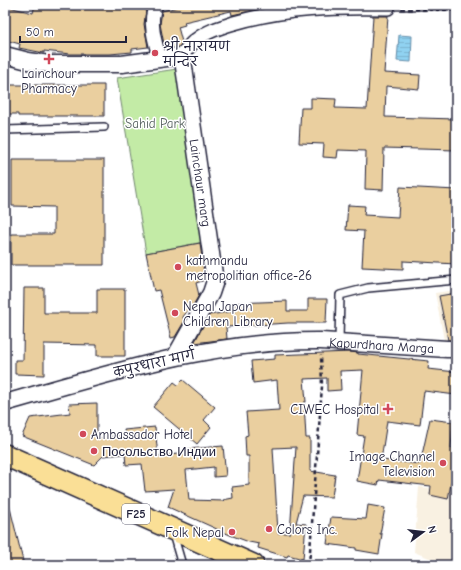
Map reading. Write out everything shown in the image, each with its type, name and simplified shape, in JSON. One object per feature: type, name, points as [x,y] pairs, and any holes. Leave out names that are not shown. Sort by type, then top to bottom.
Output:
[{"type":"main road","name":"F25","points":[[12,458],[253,565]]},
{"type":"street","points":[[156,5],[153,11],[153,26],[155,44],[160,59]]},
{"type":"street","points":[[5,55],[28,61],[49,64],[122,64],[181,56],[195,40],[207,33],[249,19],[286,12],[335,7],[388,7]]},
{"type":"street","name":"Lainchaur marg","points":[[175,357],[211,293],[215,281],[184,67],[181,56]]},
{"type":"street","name":"कपुरधारा मार्ग","points":[[5,403],[125,369],[175,357],[233,347],[314,341]]},
{"type":"street","name":"Kapurdhara Marga","points":[[314,341],[339,341],[456,349]]},
{"type":"lane","points":[[5,130],[104,127]]},
{"type":"lane","points":[[339,341],[340,295],[368,288],[456,280]]},
{"type":"lane","points":[[172,530],[182,565]]},
{"type":"path","points":[[388,7],[456,10]]},
{"type":"path","points":[[309,565],[322,386],[314,341]]},
{"type":"shaded area","points":[[456,290],[456,344],[445,345],[435,293]]},
{"type":"shaded area","points":[[419,487],[456,490],[456,565],[447,565],[414,552]]},
{"type":"green space","name":"Sahid Park","points":[[177,69],[204,242],[146,253],[117,78]]},
{"type":"water","points":[[399,35],[412,36],[411,62],[397,61]]},
{"type":"building","points":[[35,5],[147,5],[144,24],[148,47],[132,49],[132,52],[110,54],[70,54],[44,51],[44,53],[19,48],[20,44],[5,40],[5,6],[33,13]]},
{"type":"building","points":[[185,5],[272,6],[232,15],[231,11],[184,22],[185,25],[178,27],[182,42],[179,47],[165,49],[160,24],[162,11]]},
{"type":"building","points":[[373,16],[388,16],[384,73],[420,75],[419,89],[386,86],[385,117],[456,119],[456,150],[384,148],[383,190],[365,189],[366,151],[338,150],[337,158],[323,157],[324,144],[299,143],[301,108],[311,108],[311,98],[336,99],[335,108],[367,109]]},
{"type":"building","points":[[5,85],[104,85],[104,116],[18,116],[18,114],[5,114]]},
{"type":"building","points":[[12,160],[104,160],[104,265],[11,265],[11,234],[54,234],[54,207],[12,206]]},
{"type":"building","points":[[400,187],[456,190],[456,264],[403,261],[403,269],[362,267],[364,231],[346,230],[348,205],[365,206],[364,215],[398,217]]},
{"type":"building","name":"kathmandu metropolitian office-26","points":[[200,243],[205,280],[196,283],[199,295],[191,309],[188,310],[183,317],[184,322],[175,337],[171,338],[159,290],[154,291],[146,253]]},
{"type":"building","points":[[24,288],[44,288],[44,313],[97,313],[97,289],[125,289],[125,356],[97,356],[97,345],[44,344],[44,375],[15,374],[15,360],[23,360]]},
{"type":"building","points":[[456,293],[456,340],[448,340],[439,296]]},
{"type":"building","points":[[308,299],[327,299],[326,323],[288,323],[226,327],[227,339],[194,343],[209,315],[235,311],[234,303],[287,301],[287,311],[308,311]]},
{"type":"building","points":[[350,352],[429,361],[428,369],[456,372],[456,395],[424,391],[420,425],[387,421],[381,460],[420,464],[430,419],[453,422],[451,448],[456,449],[456,458],[448,499],[430,495],[431,486],[379,480],[378,485],[357,481],[364,436],[357,435],[363,370],[340,371],[341,390],[327,391],[327,378],[304,379],[306,402],[304,402],[306,438],[310,438],[310,471],[335,475],[332,497],[303,496],[296,523],[306,524],[303,559],[288,555],[287,557],[258,548],[259,544],[230,535],[168,507],[174,489],[145,491],[142,464],[126,465],[125,454],[103,456],[94,465],[22,436],[30,418],[70,413],[69,404],[97,403],[97,438],[125,435],[124,430],[155,427],[158,456],[188,453],[188,449],[223,446],[226,476],[214,477],[214,467],[186,470],[189,500],[224,501],[223,500],[233,498],[232,487],[249,485],[249,456],[246,456],[245,436],[248,435],[246,412],[279,410],[277,380],[253,383],[251,361],[275,359],[275,355]],"holes":[[[296,447],[290,533],[278,533],[273,448]]]},
{"type":"building","points":[[183,380],[215,407],[204,420],[211,427],[197,444],[153,407],[174,382],[178,385]]},
{"type":"building","points":[[5,504],[9,504],[24,565],[5,565]]},
{"type":"building","points":[[368,505],[385,508],[380,534],[382,534],[379,554],[356,550],[356,548],[327,544],[331,517],[366,519]]},
{"type":"place","name":"श्री नारायण मन्दिर","points":[[155,53]]},
{"type":"place","name":"Lainchour Pharmacy","points":[[49,59]]},
{"type":"place","name":"kathmandu metropolitian office-26","points":[[178,267]]},
{"type":"place","name":"Nepal Japan Children Library","points":[[175,313]]},
{"type":"place","name":"CIWEC Hospital","points":[[388,409]]},
{"type":"place","name":"Ambassador Hotel","points":[[83,434]]},
{"type":"place","name":"Посольство Индии","points":[[94,451]]},
{"type":"place","name":"Image Channel Television","points":[[443,463]]},
{"type":"place","name":"Colors Inc.","points":[[269,529]]},
{"type":"place","name":"Folk Nepal","points":[[232,532]]}]
